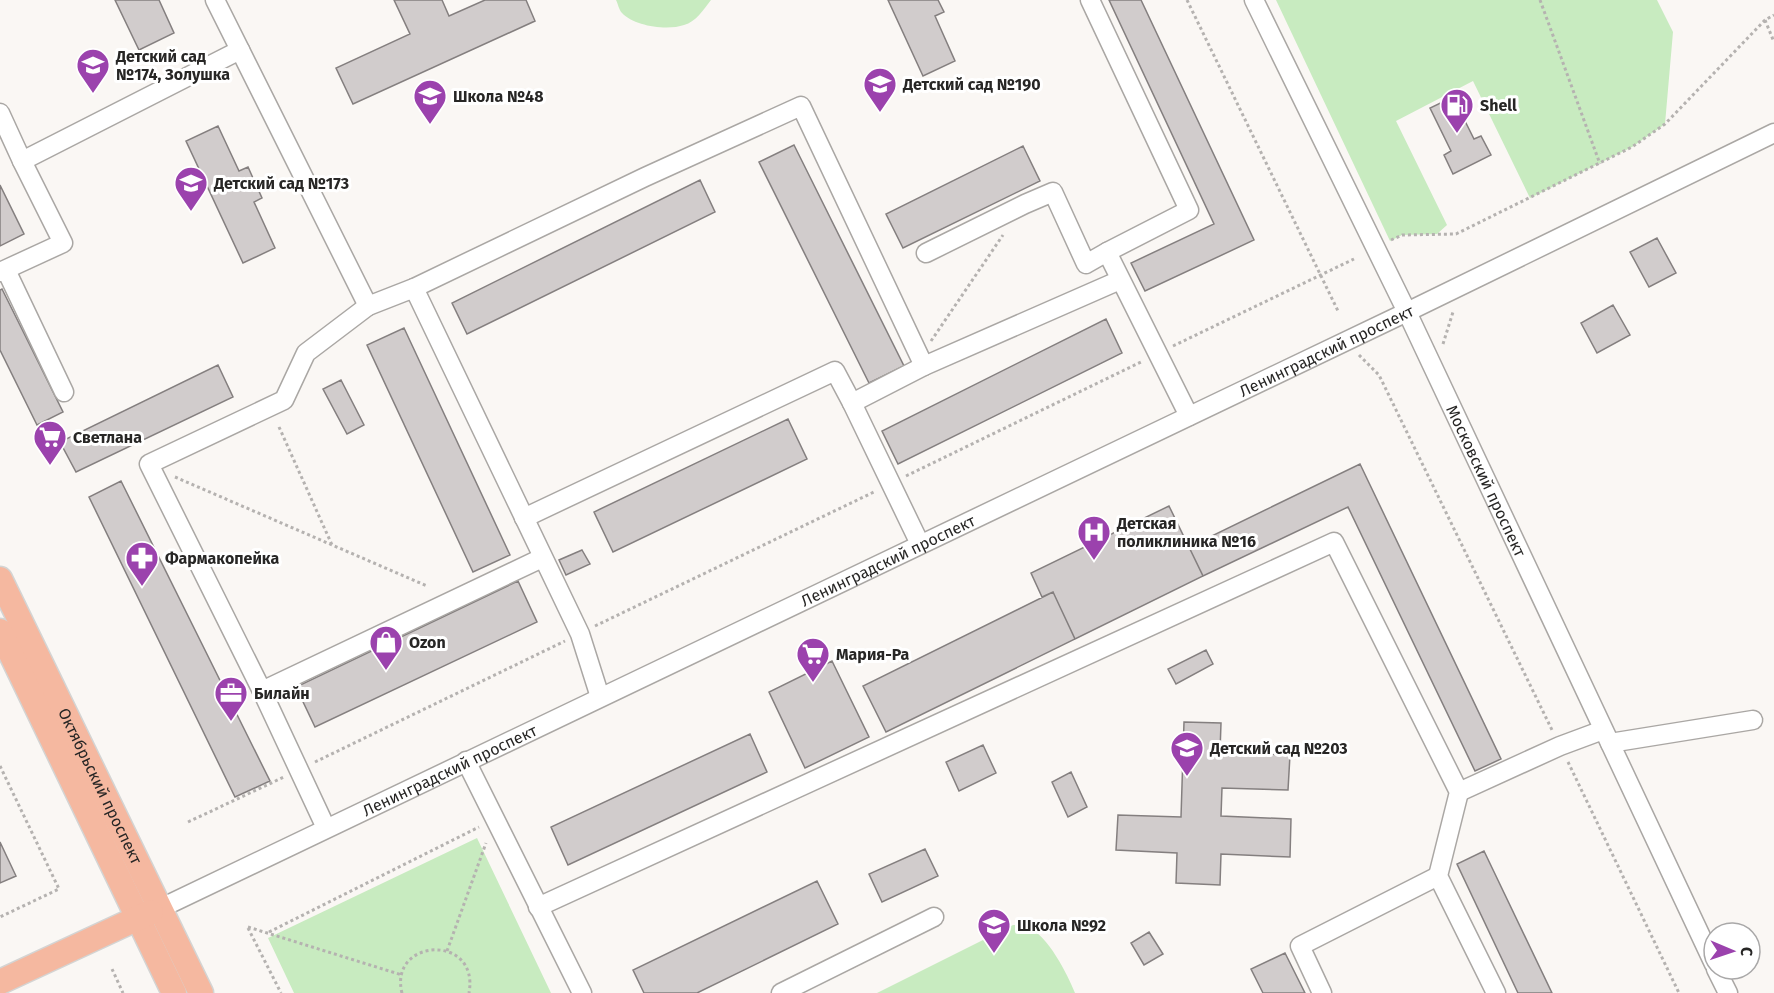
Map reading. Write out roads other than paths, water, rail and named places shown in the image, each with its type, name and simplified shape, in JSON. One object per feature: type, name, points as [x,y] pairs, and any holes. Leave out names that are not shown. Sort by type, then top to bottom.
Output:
[{"type":"main road","name":"Октябрьский проспект","points":[[0,579],[148,913],[174,993]]},
{"type":"main road","name":"Октябрьский проспект","points":[[0,631],[148,913],[201,993]]},
{"type":"main road","name":"Ленинградский проспект","points":[[0,982],[148,913]]},
{"type":"street","points":[[215,0],[368,306]]},
{"type":"street","points":[[926,252],[1053,192],[1086,264],[1190,210],[1090,0]]},
{"type":"street","name":"Московский проспект","points":[[1254,0],[1407,312],[1702,938]]},
{"type":"street","points":[[22,160],[240,50]]},
{"type":"street","points":[[326,828],[262,691],[149,464],[284,400],[306,353],[368,306],[414,288],[645,177],[801,106],[922,362]]},
{"type":"street","points":[[0,113],[63,243],[3,271],[64,392]]},
{"type":"street","name":"Ленинградский проспект","points":[[148,913],[1407,312],[1774,133]]},
{"type":"street","points":[[1107,252],[1189,416]]},
{"type":"street","points":[[852,403],[922,362],[1120,280]]},
{"type":"street","points":[[414,288],[580,634],[600,697]]},
{"type":"street","points":[[524,518],[835,371],[920,544]]},
{"type":"street","points":[[538,907],[1334,542],[1459,792],[1438,876],[1496,993]]},
{"type":"street","points":[[262,691],[542,558]]},
{"type":"street","points":[[1459,792],[1560,746],[1607,736],[1754,720]]},
{"type":"street","points":[[466,761],[582,993]]},
{"type":"street","points":[[1322,993],[1300,946],[1438,876]]},
{"type":"street","points":[[781,993],[934,917]]},
{"type":"place","name":"Детский сад №174, Золушка","points":[[93,94]]},
{"type":"place","name":"Детский сад №190","points":[[880,113]]},
{"type":"place","name":"Школа №48","points":[[430,125]]},
{"type":"place","name":"Shell","points":[[1457,134]]},
{"type":"place","name":"Детский сад №173","points":[[191,212]]},
{"type":"place","name":"Светлана","points":[[50,466]]},
{"type":"place","name":"Детская поликлиника №16","points":[[1094,561]]},
{"type":"place","name":"Фармакопейка","points":[[142,587]]},
{"type":"place","name":"Ozon","points":[[386,671]]},
{"type":"place","name":"Мария-Ра","points":[[813,683]]},
{"type":"place","name":"Билайн","points":[[231,722]]},
{"type":"place","name":"Детский сад №203","points":[[1187,777]]},
{"type":"place","name":"Школа №92","points":[[994,954]]}]
